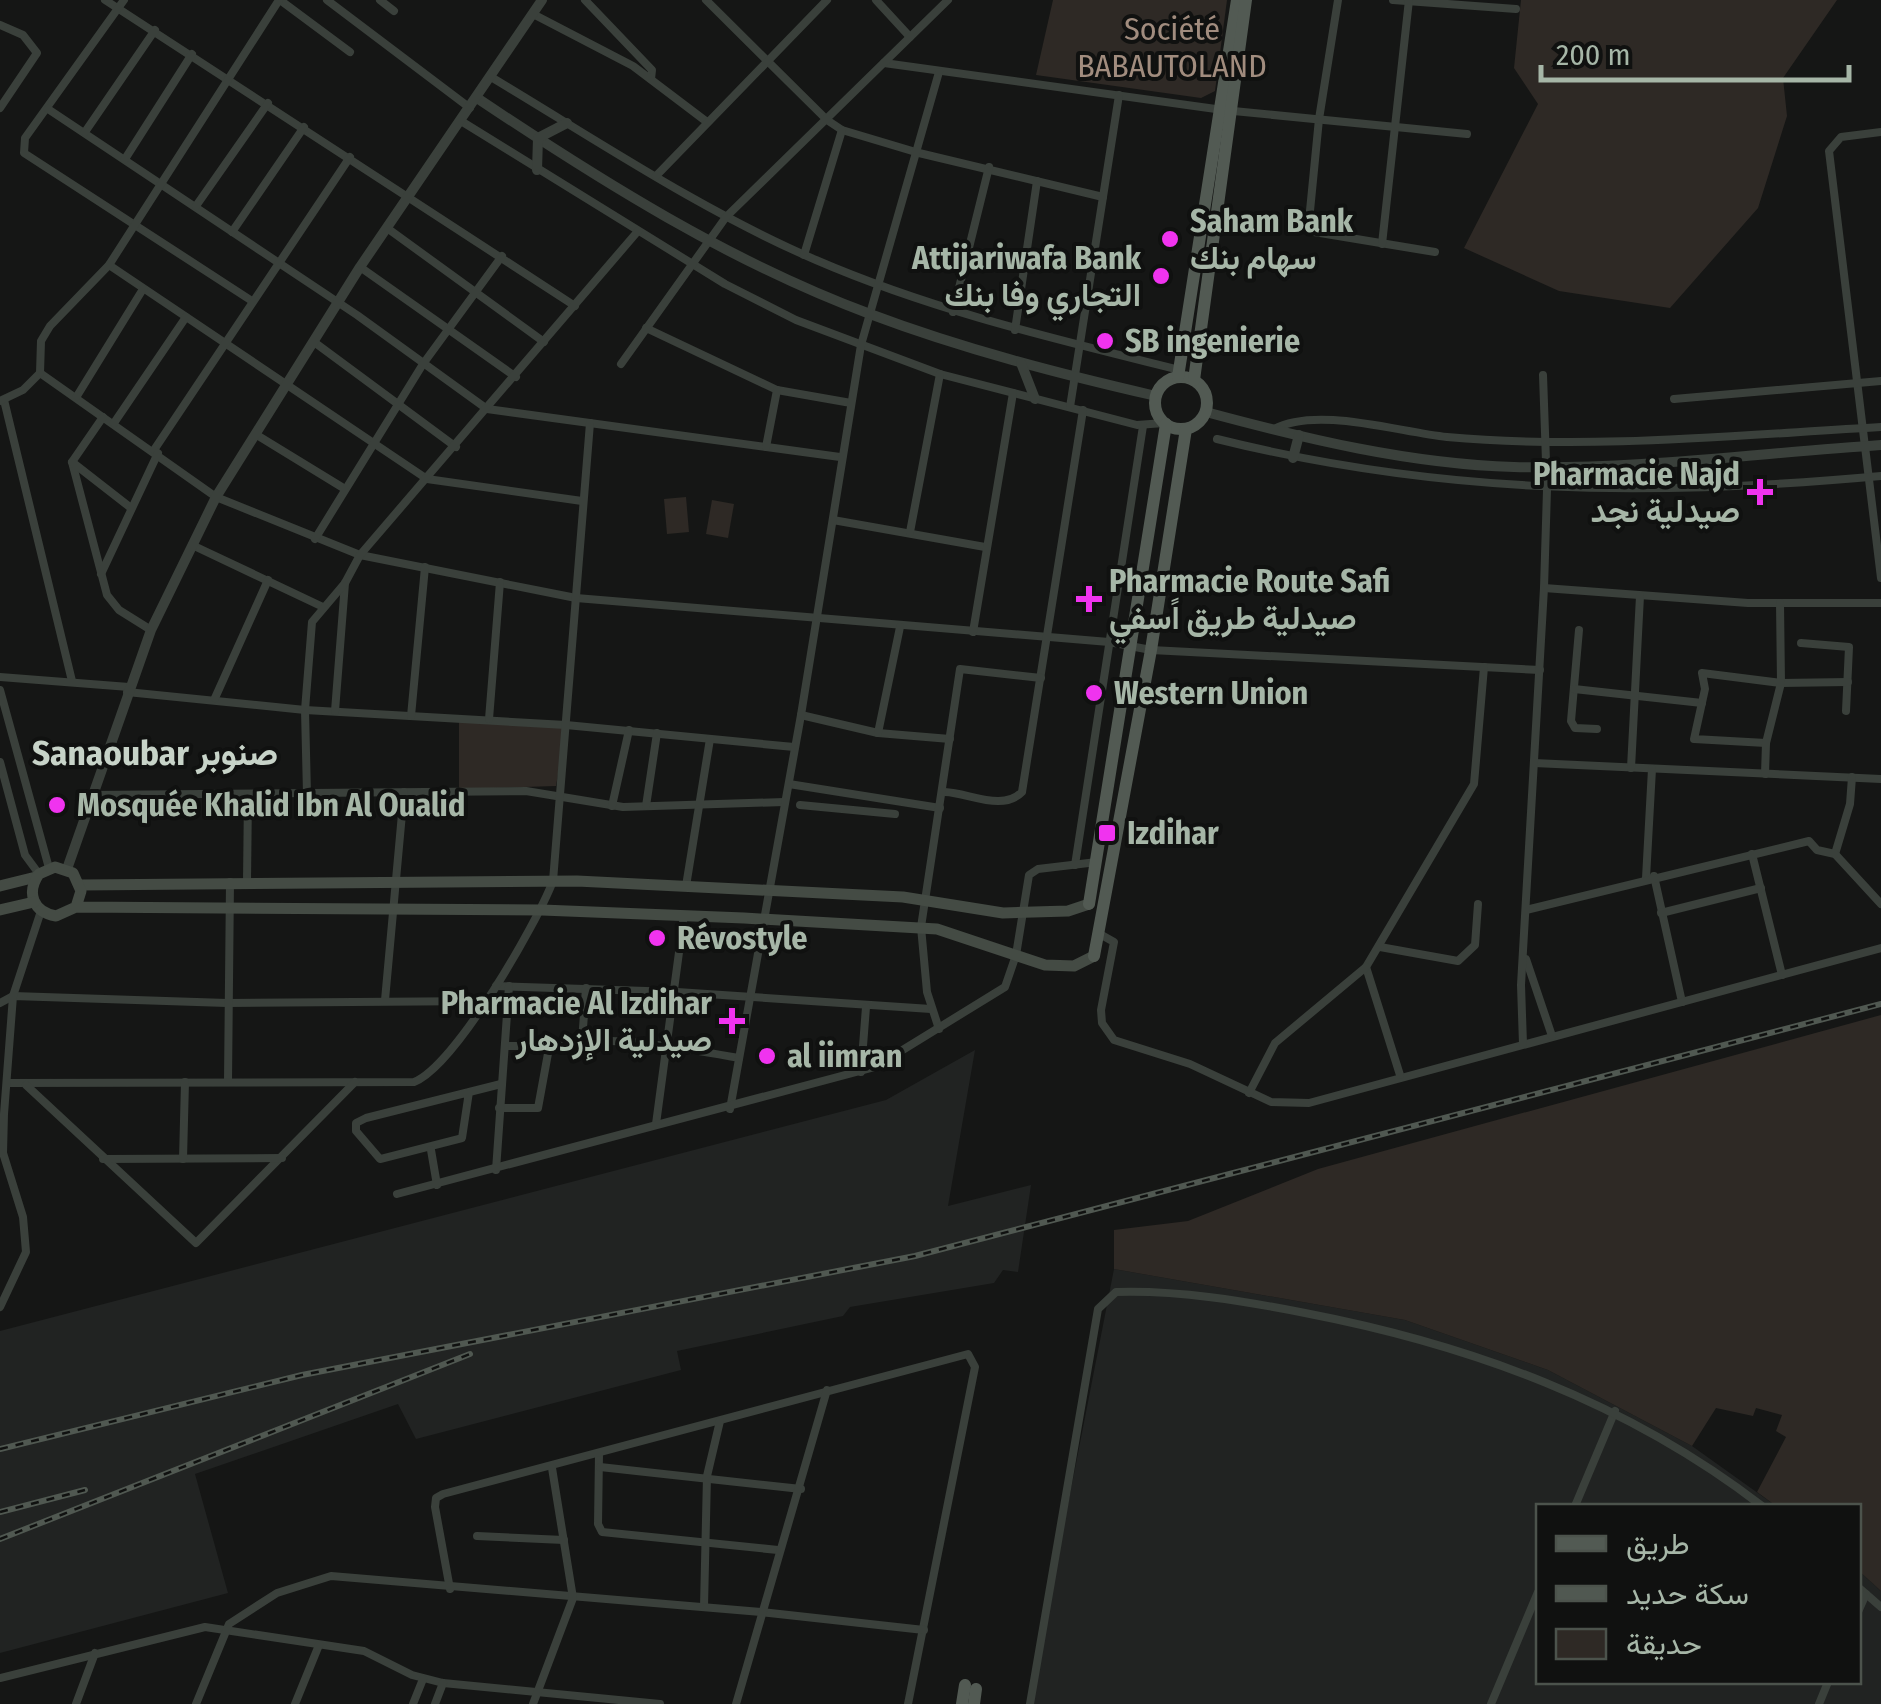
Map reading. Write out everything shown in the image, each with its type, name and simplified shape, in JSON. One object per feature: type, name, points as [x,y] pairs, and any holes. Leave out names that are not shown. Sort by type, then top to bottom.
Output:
[{"type":"main road","points":[[1194,380],[1237,0]]},
{"type":"main road","points":[[1186,429],[1165,424],[1158,414],[1156,396],[1164,383],[1179,374],[1246,0]]},
{"type":"main road","points":[[0,910],[38,906],[56,916],[76,907],[542,910],[684,915],[921,928],[969,936],[1056,966],[1080,965],[1094,956],[1151,650],[1186,429],[1206,412],[1206,394],[1194,380],[1179,374]]},
{"type":"main road","points":[[80,885],[553,881],[925,900],[994,913],[1068,911],[1088,904],[1165,424]]},
{"type":"main road","points":[[0,886],[67,869],[80,885],[76,907]]},
{"type":"main road","points":[[38,906],[41,873]]},
{"type":"main road","points":[[962,1704],[970,1687],[974,1704]]},
{"type":"street","points":[[105,0],[122,4],[575,306]]},
{"type":"street","points":[[72,681],[2,400],[24,390],[40,373],[41,340],[108,264],[232,79],[279,0],[350,52]]},
{"type":"street","points":[[328,0],[470,108]]},
{"type":"street","points":[[380,0],[394,11]]},
{"type":"street","points":[[67,869],[150,630],[216,496],[360,267],[542,0]]},
{"type":"street","points":[[585,0],[652,70],[651,79]]},
{"type":"street","points":[[656,176],[827,0]]},
{"type":"street","points":[[876,0],[910,37]]},
{"type":"street","points":[[621,364],[726,218],[948,0]]},
{"type":"street","points":[[1338,0],[1319,119],[1308,230],[1435,252]]},
{"type":"street","points":[[1393,0],[1516,8]]},
{"type":"street","points":[[1382,244],[1398,127],[1409,0]]},
{"type":"street","points":[[711,2],[827,120],[842,130],[919,153],[1103,197]]},
{"type":"street","points":[[122,4],[25,138],[24,154],[252,301]]},
{"type":"street","points":[[532,14],[596,45],[651,79],[707,122]]},
{"type":"street","points":[[0,25],[23,34],[38,53],[0,108]]},
{"type":"street","points":[[85,132],[156,30]]},
{"type":"street","points":[[125,159],[192,54]]},
{"type":"street","points":[[884,63],[1227,110],[1468,134]]},
{"type":"street","points":[[730,1108],[802,715],[850,403],[876,284],[919,153],[938,72]]},
{"type":"street","points":[[491,77],[726,218],[804,254],[953,312],[1179,374]]},
{"type":"street","points":[[1070,407],[1119,95]]},
{"type":"street","points":[[477,98],[709,240],[869,314],[1021,363],[1156,396]]},
{"type":"street","points":[[196,206],[268,103]]},
{"type":"street","points":[[48,109],[196,206],[487,408],[840,457]]},
{"type":"street","points":[[461,121],[765,305],[940,374],[1143,426],[1165,424]]},
{"type":"street","points":[[538,138],[567,123]]},
{"type":"street","points":[[232,232],[304,127]]},
{"type":"street","points":[[804,254],[842,130]]},
{"type":"street","points":[[1881,132],[1840,138],[1829,151],[1881,578]]},
{"type":"street","points":[[537,170],[538,138]]},
{"type":"street","points":[[101,574],[156,451],[350,157]]},
{"type":"street","points":[[953,312],[989,167]]},
{"type":"street","points":[[1015,330],[1036,181]]},
{"type":"street","points":[[387,228],[544,342]]},
{"type":"street","points":[[334,711],[346,584],[360,555],[638,231]]},
{"type":"street","points":[[314,538],[423,364],[502,256]]},
{"type":"street","points":[[108,264],[427,479],[582,501]]},
{"type":"street","points":[[360,267],[516,377]]},
{"type":"street","points":[[77,396],[143,289]]},
{"type":"street","points":[[114,423],[186,317]]},
{"type":"street","points":[[646,328],[777,390],[850,403]]},
{"type":"street","points":[[314,342],[456,446]]},
{"type":"street","points":[[1021,363],[1035,399]]},
{"type":"street","points":[[40,373],[216,496],[314,538],[360,555],[576,598],[1109,642],[1151,650],[1540,670]]},
{"type":"street","points":[[910,532],[940,374]]},
{"type":"street","points":[[1522,1044],[1544,588],[1547,490],[1543,374]]},
{"type":"street","points":[[1674,399],[1881,380]]},
{"type":"street","points":[[766,447],[777,390]]},
{"type":"street","points":[[973,632],[1012,393]]},
{"type":"street","points":[[945,792],[998,801],[1018,798],[1024,783],[1084,410]]},
{"type":"street","points":[[1206,412],[1274,430],[1436,460],[1546,467],[1881,445]]},
{"type":"street","points":[[103,417],[72,462],[112,604],[150,630]]},
{"type":"street","points":[[1274,430],[1314,419],[1444,436],[1545,442],[1881,427]]},
{"type":"street","points":[[7,1083],[414,1082],[432,1072],[496,986],[542,910],[553,881],[590,423]]},
{"type":"street","points":[[1074,865],[1143,426]]},
{"type":"street","points":[[255,434],[345,488]]},
{"type":"street","points":[[1293,458],[1299,435]]},
{"type":"street","points":[[1216,440],[1293,458],[1464,484],[1547,490],[1694,490],[1881,476]]},
{"type":"street","points":[[72,462],[130,508]]},
{"type":"street","points":[[833,520],[984,547]]},
{"type":"street","points":[[192,545],[322,607]]},
{"type":"street","points":[[411,716],[425,567]]},
{"type":"street","points":[[215,698],[268,580]]},
{"type":"street","points":[[490,720],[500,582]]},
{"type":"street","points":[[306,794],[305,710],[312,622],[346,584]]},
{"type":"street","points":[[1544,588],[1780,603],[1881,603]]},
{"type":"street","points":[[1631,768],[1640,596]]},
{"type":"street","points":[[1765,774],[1766,742],[1781,683],[1780,603]]},
{"type":"street","points":[[878,733],[900,626]]},
{"type":"street","points":[[1580,630],[1572,725],[1597,730]]},
{"type":"street","points":[[1801,642],[1848,646],[1846,710]]},
{"type":"street","points":[[1249,1093],[1275,1043],[1366,967],[1474,784],[1484,667]]},
{"type":"street","points":[[939,1029],[931,1009],[921,928],[945,792],[960,669],[1041,678]]},
{"type":"street","points":[[1766,742],[1694,739],[1702,703],[1702,673],[1781,683],[1848,682]]},
{"type":"street","points":[[0,677],[72,681],[305,710],[657,732],[794,748]]},
{"type":"street","points":[[1574,689],[1702,703]]},
{"type":"street","points":[[0,690],[41,873]]},
{"type":"street","points":[[802,715],[878,733],[950,738]]},
{"type":"street","points":[[612,806],[629,730]]},
{"type":"street","points":[[646,806],[657,732]]},
{"type":"street","points":[[686,886],[710,738]]},
{"type":"street","points":[[0,762],[25,855],[41,873]]},
{"type":"street","points":[[1534,763],[1881,779]]},
{"type":"street","points":[[1652,768],[1650,877],[1682,1002]]},
{"type":"street","points":[[1835,854],[1850,804],[1852,778]]},
{"type":"street","points":[[789,784],[940,808]]},
{"type":"street","points":[[92,795],[526,791],[612,806],[784,802]]},
{"type":"street","points":[[386,1000],[404,792]]},
{"type":"street","points":[[842,809],[845,794]]},
{"type":"street","points":[[247,881],[248,796]]},
{"type":"street","points":[[0,804],[11,802]]},
{"type":"street","points":[[800,804],[895,814]]},
{"type":"street","points":[[1526,910],[1809,841],[1817,850],[1835,854],[1881,904]]},
{"type":"street","points":[[1752,854],[1782,975]]},
{"type":"street","points":[[397,1194],[862,1072],[1002,991],[1016,955],[1026,880],[1033,872],[1097,862]]},
{"type":"street","points":[[228,1081],[230,882]]},
{"type":"street","points":[[1661,913],[1761,888]]},
{"type":"street","points":[[1380,947],[1458,961],[1475,945],[1478,904]]},
{"type":"street","points":[[0,1308],[26,1252],[23,1218],[3,1153],[13,996],[38,906]]},
{"type":"street","points":[[656,1124],[677,992],[684,915]]},
{"type":"street","points":[[1098,933],[1114,942],[1100,1010],[1109,1035],[1125,1046],[1190,1064],[1249,1093],[1294,1106],[1881,948]]},
{"type":"street","points":[[1524,955],[1552,1036]]},
{"type":"street","points":[[1366,967],[1400,1075]]},
{"type":"street","points":[[496,986],[677,992],[931,1009]]},
{"type":"street","points":[[496,1170],[509,986]]},
{"type":"street","points":[[582,1041],[586,988]]},
{"type":"street","points":[[0,1003],[13,996],[227,1003],[486,1000]]},
{"type":"street","points":[[862,1072],[866,1007]]},
{"type":"street","points":[[506,1046],[549,1048],[582,1041],[666,1046],[739,1058]]},
{"type":"street","points":[[499,1108],[538,1108],[549,1048]]},
{"type":"street","points":[[183,1158],[185,1082]]},
{"type":"street","points":[[26,1084],[196,1244],[355,1082]]},
{"type":"street","points":[[414,1082],[414,1106]]},
{"type":"street","points":[[469,1092],[462,1138],[431,1150],[380,1159],[356,1130],[360,1120],[414,1106],[469,1092],[501,1084]]},
{"type":"street","points":[[431,1150],[437,1184]]},
{"type":"street","points":[[103,1159],[282,1158]]},
{"type":"street","points":[[0,1283],[8,1292]]},
{"type":"street","points":[[1030,1704],[1098,1309],[1112,1294],[1226,1300],[1350,1322],[1504,1364],[1615,1411],[1759,1504]]},
{"type":"street","points":[[450,1589],[436,1498],[964,1353],[975,1361],[908,1704]]},
{"type":"street","points":[[736,1704],[827,1390]]},
{"type":"street","points":[[1575,1504],[1615,1411]]},
{"type":"street","points":[[704,1606],[707,1476],[720,1421]]},
{"type":"street","points":[[599,1454],[598,1524],[602,1532],[778,1550]]},
{"type":"street","points":[[600,1467],[801,1489]]},
{"type":"street","points":[[533,1704],[573,1598],[552,1468]]},
{"type":"street","points":[[478,1536],[564,1540]]},
{"type":"street","points":[[196,1704],[223,1631],[277,1593],[317,1578],[346,1576],[450,1589],[704,1606],[924,1630]]},
{"type":"street","points":[[1862,1590],[1881,1607]]},
{"type":"street","points":[[1491,1704],[1536,1597]]},
{"type":"street","points":[[0,1678],[194,1628],[374,1653],[423,1679],[443,1683],[660,1704]]},
{"type":"street","points":[[296,1704],[319,1645]]},
{"type":"street","points":[[76,1704],[95,1654]]},
{"type":"street","points":[[413,1704],[423,1679]]},
{"type":"street","points":[[434,1704],[443,1683]]},
{"type":"shaded area","points":[[975,1050],[948,1206],[1031,1185],[1018,1272],[1003,1270],[994,1283],[850,1307],[843,1316],[677,1351],[681,1370],[416,1439],[398,1404],[195,1474],[228,1593],[0,1653],[0,1331],[886,1100]]},
{"type":"shaded area","points":[[1114,1269],[1405,1320],[1548,1370],[1692,1446],[1773,1504],[1536,1504],[1536,1684],[1861,1684],[1861,1573],[1881,1591],[1881,1704],[1029,1704]]},
{"type":"green space","name":"Société BABAUTOLAND","points":[[1053,0],[1227,0],[1215,91],[1201,98],[1036,75]]},
{"type":"green space","points":[[1521,0],[1837,0],[1783,78],[1787,116],[1758,208],[1670,308],[1559,291],[1464,248],[1538,104],[1514,68]]},
{"type":"green space","points":[[686,497],[689,532],[667,534],[664,499]]},
{"type":"green space","points":[[712,500],[734,504],[728,538],[706,534]]},
{"type":"green space","points":[[459,721],[566,728],[556,786],[459,789]]},
{"type":"green space","points":[[1881,1015],[1881,1591],[1861,1573],[1861,1504],[1773,1504],[1757,1492],[1786,1437],[1776,1431],[1782,1415],[1756,1408],[1753,1416],[1716,1408],[1692,1446],[1548,1370],[1405,1320],[1114,1269],[1114,1230],[1188,1221],[1318,1169]]},
{"type":"railway","points":[[0,1449],[302,1375],[915,1256],[1881,1004]]},
{"type":"railway","points":[[0,1539],[470,1354]]},
{"type":"railway","points":[[0,1512],[85,1490]]},
{"type":"place","name":"Saham Bank سهام بنك","points":[[1170,239]]},
{"type":"place","name":"Attijariwafa Bank التجاري وفا بنك","points":[[1161,276]]},
{"type":"place","name":"SB ingenierie","points":[[1105,341]]},
{"type":"place","name":"Pharmacie Najd صيدلية نجد","points":[[1760,492]]},
{"type":"place","name":"Pharmacie Route Safi صيدلية طريق اًسفي","points":[[1089,599]]},
{"type":"place","name":"Western Union","points":[[1094,693]]},
{"type":"place","name":"Mosquée Khalid Ibn Al Oualid","points":[[57,805]]},
{"type":"place","name":"Izdihar","points":[[1107,833]]},
{"type":"place","name":"Révostyle","points":[[657,938]]},
{"type":"place","name":"Pharmacie Al Izdihar صيدلية الإزدهار","points":[[732,1021]]},
{"type":"place","name":"al iimran","points":[[767,1056]]},
{"type":"district","name":"Sanaoubar صنوبر","points":[[155,753]]}]
